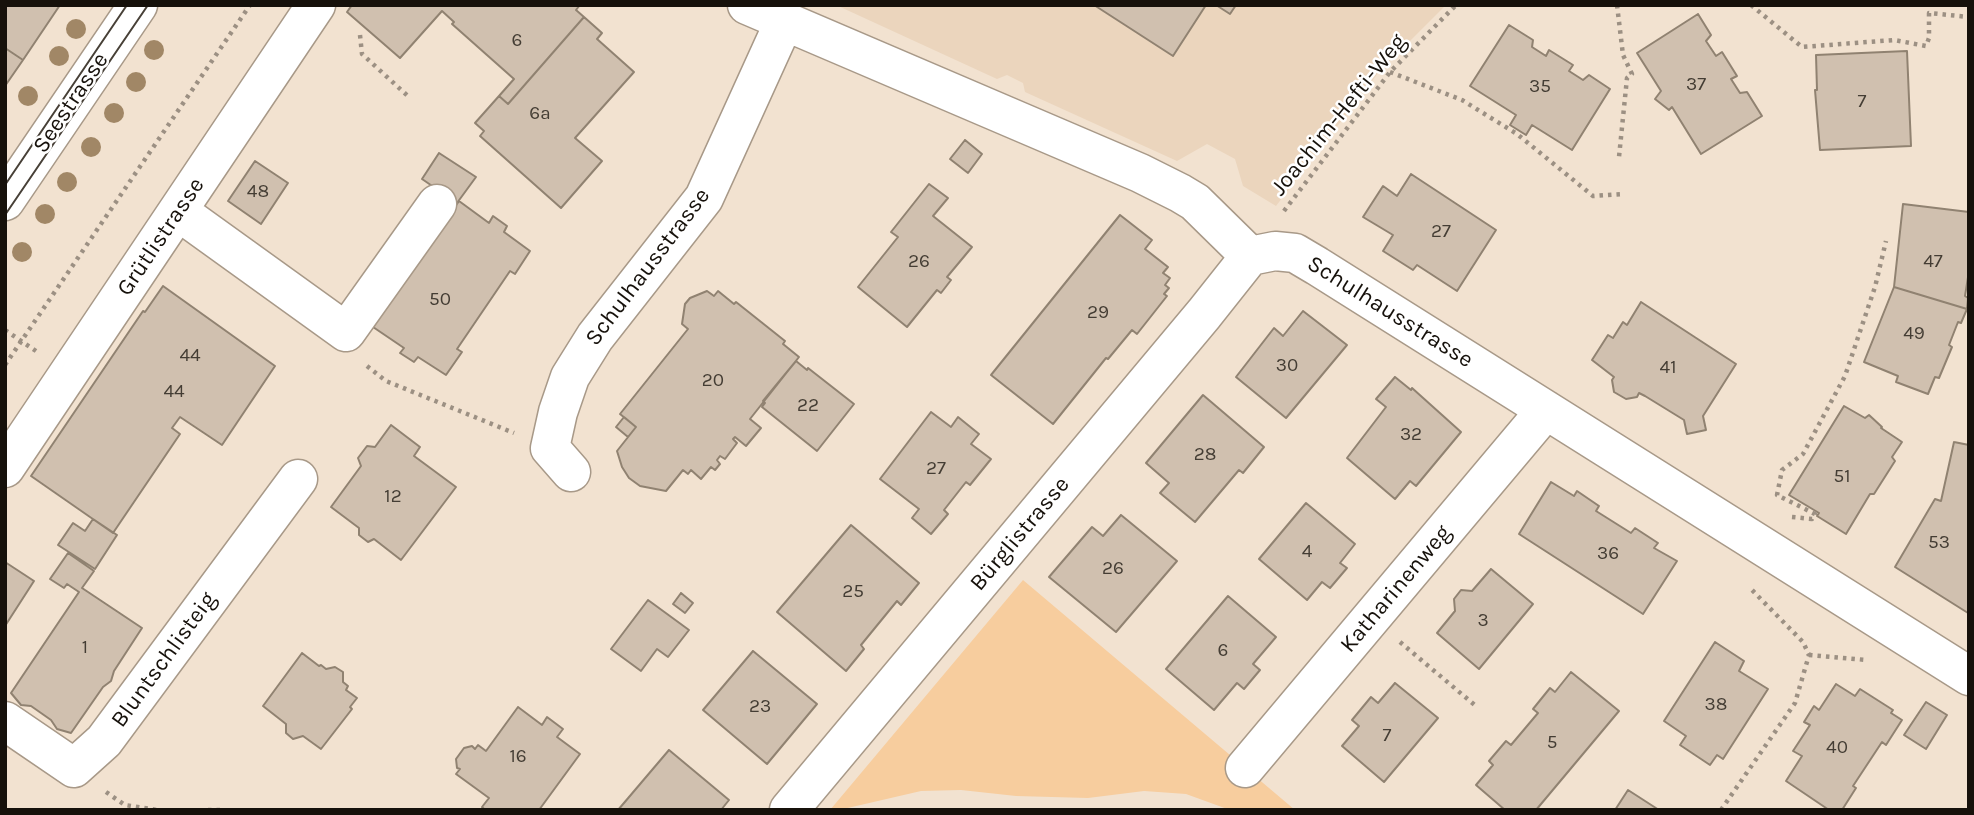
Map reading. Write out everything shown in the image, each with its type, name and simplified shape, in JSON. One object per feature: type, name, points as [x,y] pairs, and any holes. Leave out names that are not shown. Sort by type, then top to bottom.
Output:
[{"type":"street","name":"Seestrasse","points":[[5,201],[138,5]]},
{"type":"street","name":"Grütlistrasse","points":[[5,468],[316,5]]},
{"type":"street","points":[[747,5],[1140,173],[1195,202],[1250,256]]},
{"type":"street","name":"Schulhausstrasse","points":[[561,460],[558,412],[570,377],[595,337],[704,198],[784,22]]},
{"type":"street","points":[[178,211],[346,332],[437,204]]},
{"type":"street","name":"Schulhausstrasse","points":[[1250,256],[1275,251],[1295,253],[1969,676]]},
{"type":"street","name":"Bürglistrasse","points":[[789,810],[1250,256]]},
{"type":"street","name":"Katharinenweg","points":[[1245,768],[1546,410]]},
{"type":"street","name":"Bluntschlisteig","points":[[5,721],[74,768],[104,741],[298,479]]},
{"type":"path","points":[[5,365],[250,5]]},
{"type":"path","name":"Joachim-Hefti-Weg","points":[[1279,218],[1390,72],[1456,5]]},
{"type":"path","points":[[1617,5],[1623,55],[1632,74],[1627,78],[1619,157]]},
{"type":"path","points":[[1751,5],[1802,47],[1894,40],[1926,46],[1929,38],[1929,13],[1969,17]]},
{"type":"path","points":[[360,35],[362,54],[410,98]]},
{"type":"path","points":[[1390,72],[1462,100],[1517,134],[1593,196],[1623,194]]},
{"type":"path","points":[[1812,519],[1815,514],[1777,495],[1782,470],[1803,454],[1845,376],[1874,287],[1885,241]]},
{"type":"path","points":[[5,330],[44,356]]},
{"type":"path","points":[[346,332],[338,343],[386,381],[561,460]]},
{"type":"path","points":[[1721,810],[1794,703],[1809,654],[1803,642],[1744,581]]},
{"type":"path","points":[[1371,618],[1477,707]]},
{"type":"path","points":[[1809,654],[1870,660]]},
{"type":"path","points":[[105,792],[125,807],[157,810]]},
{"type":"path","points":[[208,810],[222,810]]},
{"type":"shaded area","points":[[836,5],[1446,5],[1379,72],[1276,206],[1243,186],[1235,159],[1207,144],[1177,161],[1025,92],[1023,83],[1007,75],[997,79]]},
{"type":"shaded area","points":[[1023,580],[1295,810],[1230,810],[1186,794],[1144,791],[1088,798],[1016,796],[961,790],[921,791],[830,810]]},
{"type":"building","points":[[5,5],[60,5],[23,60],[5,48]]},
{"type":"building","points":[[352,5],[580,5],[576,10],[584,17],[508,104],[499,96],[514,79],[452,24],[454,22],[442,11],[400,58],[347,12]]},
{"type":"building","points":[[1094,5],[1206,5],[1173,56]]},
{"type":"building","points":[[1216,5],[1236,5],[1230,14]]},
{"type":"building","points":[[1698,14],[1711,35],[1706,41],[1716,56],[1722,52],[1737,76],[1731,79],[1740,93],[1747,92],[1762,116],[1701,154],[1672,107],[1669,110],[1655,99],[1661,91],[1637,53]]},
{"type":"building","points":[[584,17],[602,33],[597,39],[634,72],[575,138],[602,161],[561,208],[480,136],[484,131],[475,123],[499,96],[508,104]]},
{"type":"building","points":[[1509,25],[1533,40],[1532,47],[1546,56],[1549,50],[1573,65],[1569,71],[1583,80],[1589,75],[1610,89],[1572,150],[1532,125],[1526,135],[1510,125],[1516,115],[1470,86]]},
{"type":"building","points":[[5,48],[23,60],[5,86]]},
{"type":"building","points":[[1907,51],[1911,146],[1820,150],[1815,90],[1816,55]]},
{"type":"building","points":[[965,140],[982,154],[968,173],[950,159]]},
{"type":"building","points":[[439,153],[476,177],[457,203],[422,179]]},
{"type":"building","points":[[255,161],[288,183],[261,224],[228,201]]},
{"type":"building","points":[[1411,174],[1496,230],[1457,291],[1417,265],[1413,270],[1383,251],[1393,235],[1363,217],[1383,186],[1397,196]]},
{"type":"building","points":[[929,184],[948,198],[933,216],[972,247],[947,277],[951,280],[941,293],[937,290],[907,327],[858,287],[898,237],[891,232]]},
{"type":"building","points":[[459,201],[489,223],[493,216],[507,226],[504,232],[530,251],[515,274],[510,271],[457,349],[462,352],[446,375],[418,357],[414,362],[400,353],[404,348],[373,327]]},
{"type":"building","points":[[1903,204],[1969,212],[1969,271],[1965,296],[1968,298],[1967,309],[1894,287]]},
{"type":"building","points":[[1120,215],[1152,240],[1145,249],[1168,267],[1163,273],[1170,278],[1165,285],[1169,288],[1164,294],[1167,296],[1137,334],[1132,330],[1108,359],[1106,358],[1053,424],[991,375]]},
{"type":"building","points":[[163,286],[275,366],[222,445],[180,417],[172,428],[180,434],[113,533],[31,476],[143,311],[145,312]]},
{"type":"building","points":[[1894,287],[1967,309],[1961,323],[1958,322],[1949,345],[1952,347],[1939,378],[1935,377],[1928,394],[1896,382],[1898,376],[1864,362]]},
{"type":"building","points":[[707,291],[714,296],[718,291],[734,304],[736,302],[785,341],[783,344],[799,357],[750,419],[761,428],[746,446],[735,437],[733,439],[737,443],[725,459],[720,456],[717,460],[720,464],[715,470],[711,467],[701,479],[691,470],[688,474],[683,470],[666,491],[640,486],[629,478],[617,451],[636,427],[620,414],[688,329],[682,324],[685,304],[690,298]]},
{"type":"building","points":[[1641,302],[1736,364],[1703,416],[1706,430],[1687,434],[1684,420],[1645,396],[1639,393],[1637,397],[1626,399],[1614,392],[1614,377],[1592,360],[1608,335],[1613,338],[1623,322],[1627,325]]},
{"type":"building","points":[[1303,311],[1347,345],[1286,418],[1236,377],[1274,328],[1283,336]]},
{"type":"building","points":[[796,361],[854,404],[817,451],[762,407],[765,403],[763,401]]},
{"type":"building","points":[[1395,377],[1411,390],[1412,388],[1461,432],[1416,486],[1410,481],[1395,499],[1347,458],[1386,407],[1376,399]]},
{"type":"building","points":[[1203,395],[1264,447],[1243,473],[1239,470],[1195,522],[1160,493],[1169,483],[1146,463]]},
{"type":"building","points":[[1844,406],[1865,418],[1869,415],[1881,428],[1902,442],[1892,457],[1895,461],[1874,494],[1870,494],[1846,534],[1789,495]]},
{"type":"building","points":[[931,412],[951,427],[958,417],[979,434],[971,444],[991,459],[970,485],[966,482],[944,510],[948,514],[931,534],[912,518],[919,509],[880,479]]},
{"type":"building","points":[[624,417],[636,427],[628,437],[616,427]]},
{"type":"building","points":[[391,425],[420,447],[414,456],[456,487],[401,560],[374,539],[368,542],[359,535],[359,528],[331,507],[361,466],[358,458],[367,446],[375,447]]},
{"type":"building","points":[[1954,442],[1969,445],[1968,613],[1895,567],[1935,499],[1941,501]]},
{"type":"building","points":[[1551,482],[1574,496],[1577,491],[1599,506],[1596,511],[1631,533],[1635,528],[1658,543],[1654,548],[1677,561],[1643,614],[1519,534]]},
{"type":"building","points":[[1306,503],[1355,544],[1340,563],[1347,568],[1330,588],[1322,582],[1307,600],[1259,559]]},
{"type":"building","points":[[1121,515],[1177,561],[1116,632],[1049,577],[1092,527],[1103,536]]},
{"type":"building","points":[[93,519],[117,535],[95,569],[58,545],[73,523],[85,531]]},
{"type":"building","points":[[851,525],[919,583],[901,605],[897,601],[861,645],[864,649],[846,671],[777,612]]},
{"type":"building","points":[[68,553],[94,571],[82,588],[142,628],[114,671],[111,681],[103,687],[71,733],[57,729],[51,720],[31,706],[21,705],[11,693],[79,592],[67,584],[64,588],[50,579]]},
{"type":"building","points":[[5,562],[34,581],[5,626]]},
{"type":"building","points":[[1491,569],[1533,604],[1479,669],[1437,633],[1455,611],[1454,599],[1461,590],[1472,591]]},
{"type":"building","points":[[681,593],[693,603],[685,613],[673,604]]},
{"type":"building","points":[[1228,596],[1276,637],[1253,664],[1260,670],[1244,689],[1237,683],[1214,710],[1166,669]]},
{"type":"building","points":[[648,600],[689,630],[668,657],[657,649],[641,671],[611,649]]},
{"type":"building","points":[[1715,642],[1744,661],[1739,671],[1768,689],[1723,759],[1717,755],[1710,765],[1680,745],[1686,736],[1664,721]]},
{"type":"building","points":[[753,651],[817,704],[767,764],[703,710]]},
{"type":"building","points":[[302,653],[319,666],[326,669],[335,667],[343,672],[343,682],[348,686],[346,690],[357,698],[350,707],[352,709],[321,749],[303,736],[293,739],[286,733],[286,724],[263,706]]},
{"type":"building","points":[[1571,672],[1619,711],[1536,810],[1505,810],[1476,785],[1493,765],[1489,761],[1506,741],[1511,745],[1538,713],[1533,709],[1550,688],[1555,692]]},
{"type":"building","points":[[1395,683],[1438,718],[1384,782],[1342,746],[1359,726],[1352,720],[1371,697],[1378,703]]},
{"type":"building","points":[[1836,684],[1855,696],[1860,689],[1893,710],[1891,713],[1902,720],[1886,745],[1882,742],[1853,786],[1856,788],[1842,810],[1829,810],[1786,781],[1802,756],[1793,751],[1810,725],[1804,722],[1814,706],[1819,710]]},
{"type":"building","points":[[1926,702],[1947,715],[1926,749],[1904,735]]},
{"type":"building","points":[[518,707],[542,725],[547,717],[563,729],[557,737],[580,754],[539,810],[485,810],[482,807],[489,798],[456,774],[460,769],[457,768],[456,759],[464,748],[472,746],[475,749],[478,745],[486,751]]},
{"type":"building","points":[[669,750],[729,800],[721,810],[618,810]]},
{"type":"building","points":[[1628,790],[1659,810],[1615,810]]},
{"type":"tram line","points":[[5,185],[127,5]]},
{"type":"tram line","points":[[5,215],[148,5]]}]
